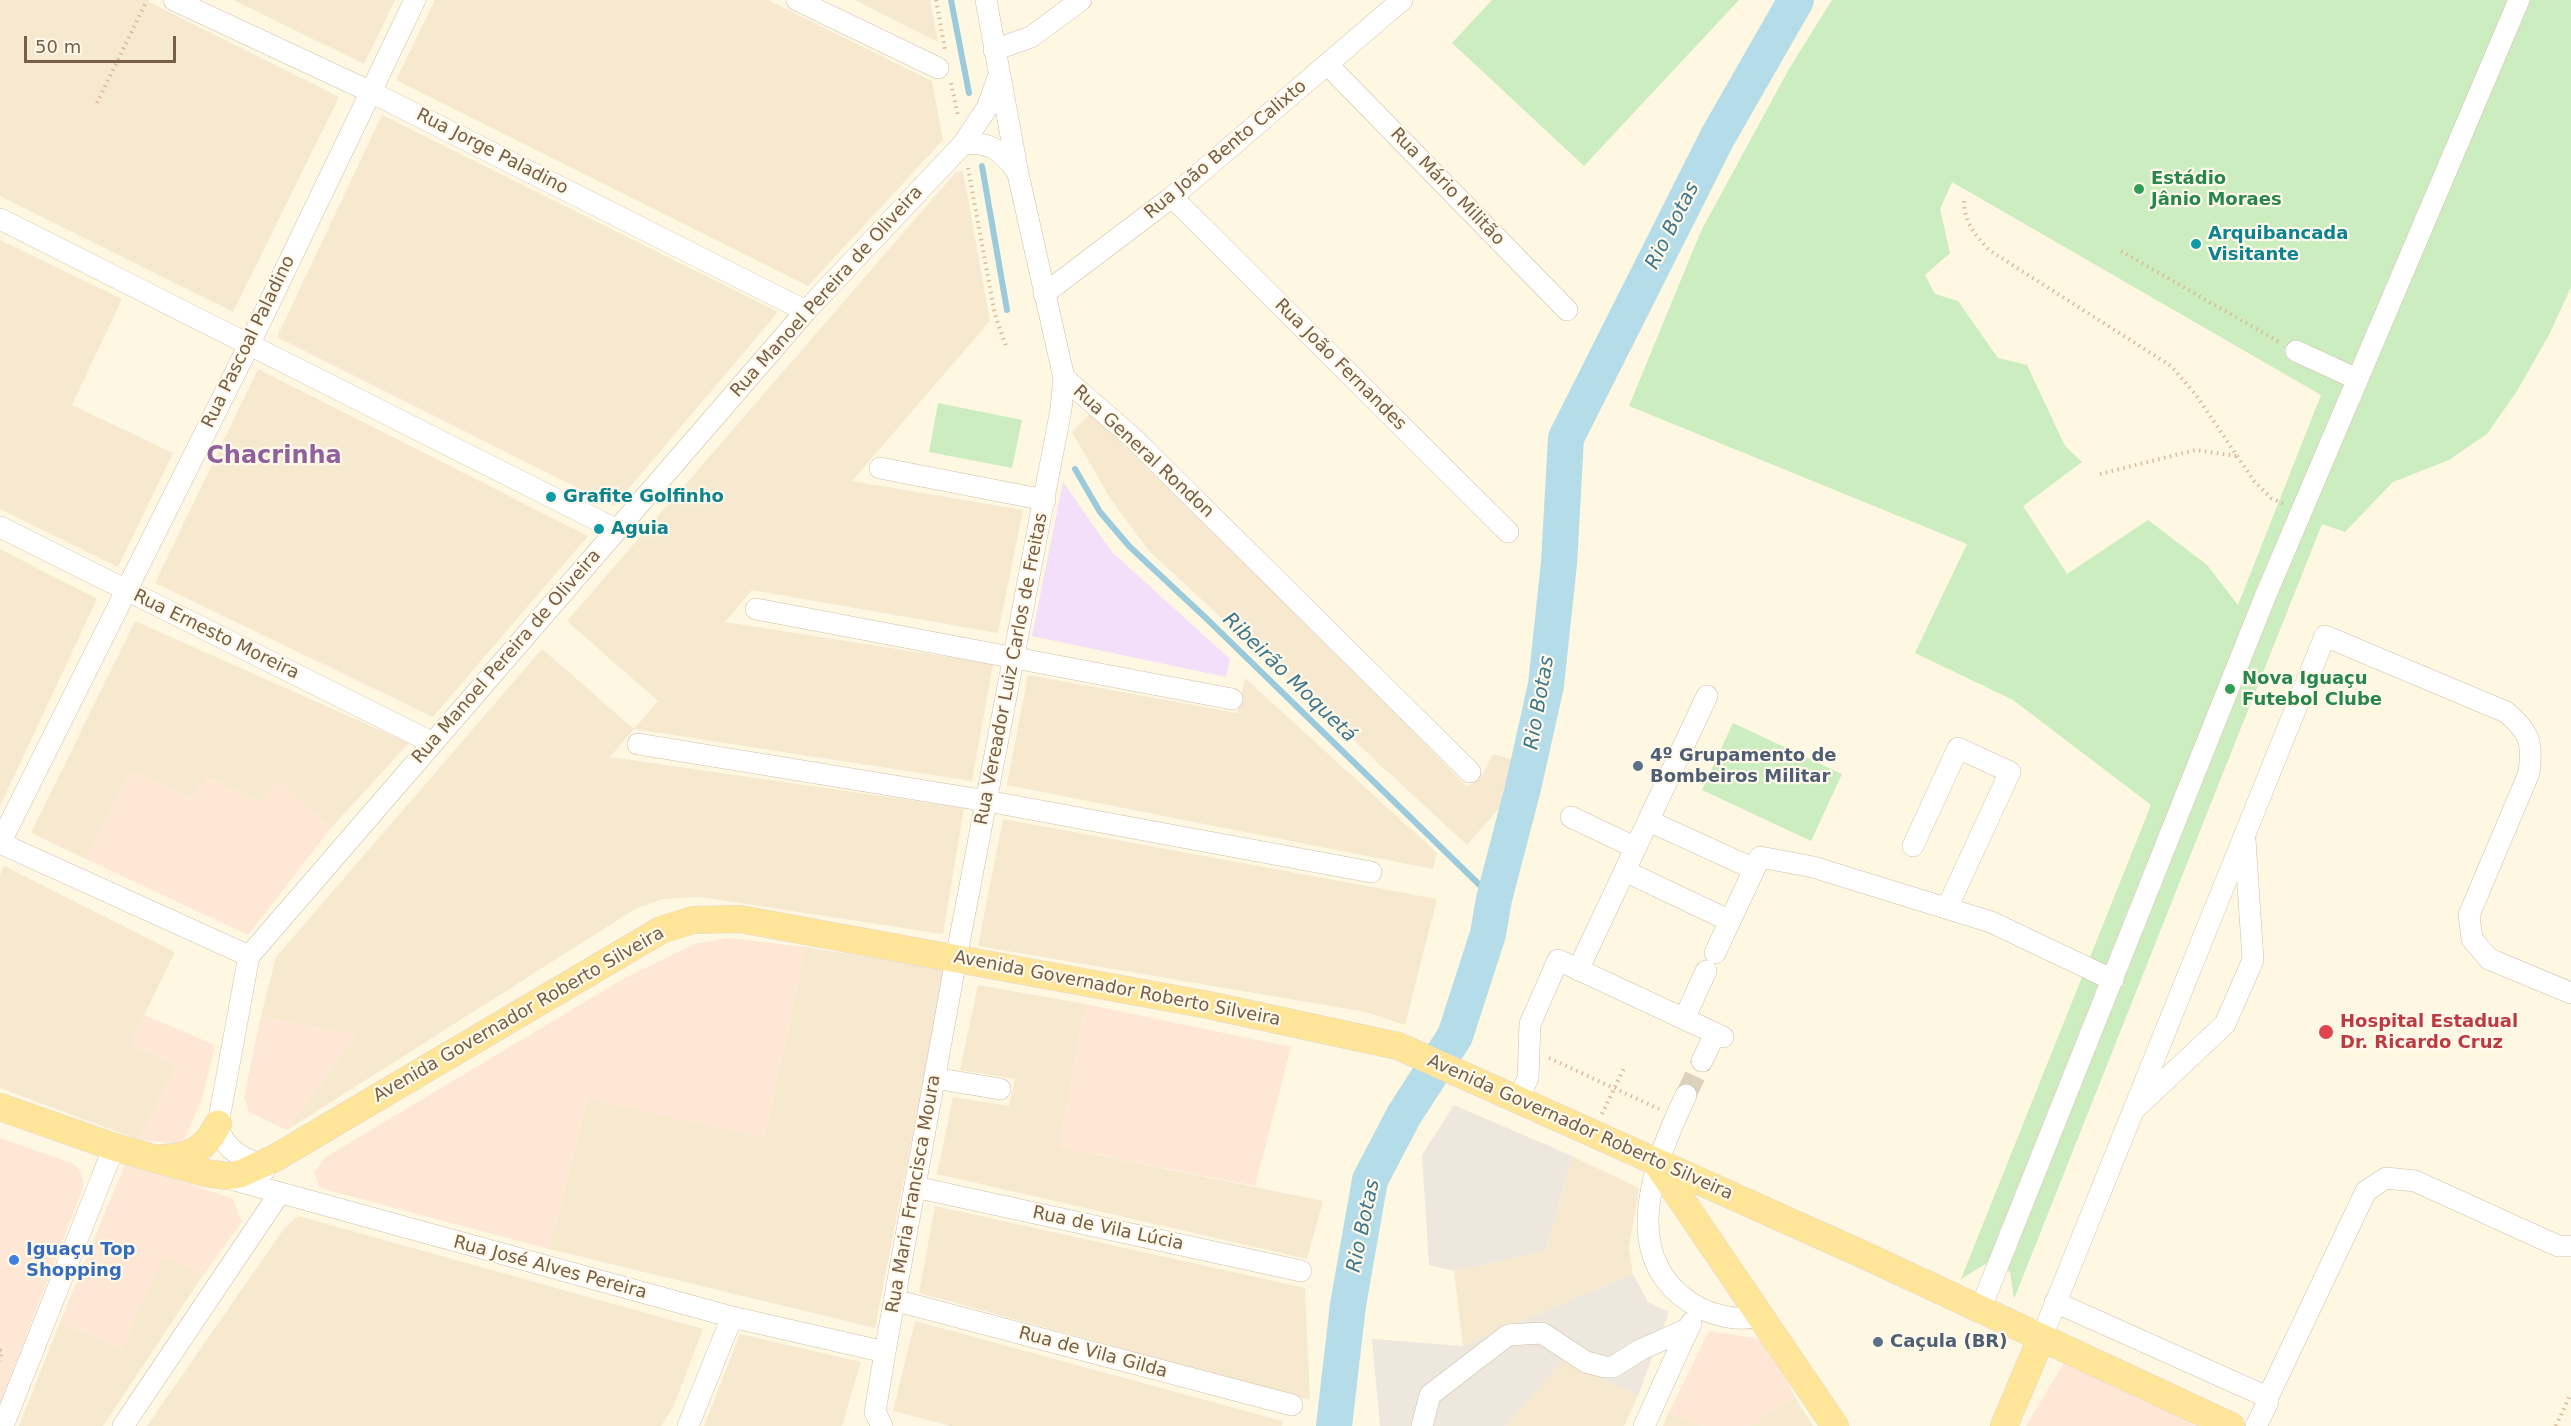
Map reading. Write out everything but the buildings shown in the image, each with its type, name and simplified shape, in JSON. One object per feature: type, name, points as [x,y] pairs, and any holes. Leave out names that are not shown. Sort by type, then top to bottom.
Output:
[{"type":"main road","name":"Avenida Governador Roberto Silveira","points":[[0,1107],[153,1159],[216,1175],[240,1174],[262,1165],[662,930],[685,921],[717,918],[740,919],[1208,1005],[1398,1046],[1519,1098],[1657,1164],[1743,1201],[2231,1426]]},
{"type":"main road","points":[[153,1159],[174,1158],[196,1152],[208,1142],[218,1124]]},
{"type":"main road","points":[[1657,1164],[1762,1316],[1834,1426]]},
{"type":"main road","points":[[1703,1233],[1712,1215],[1721,1206],[1743,1201]]},
{"type":"main road","points":[[2004,1426],[2041,1340]]},
{"type":"street","name":"Rua Jorge Paladino","points":[[174,0],[371,92],[806,311]]},
{"type":"street","name":"Rua Pascoal Paladino","points":[[0,843],[250,343],[415,0]]},
{"type":"street","points":[[797,0],[944,65]]},
{"type":"street","name":"Rua General Rondon","points":[[986,0],[1018,174],[1064,378],[1132,437],[1470,772]]},
{"type":"street","points":[[994,50],[1031,37],[1081,0]]},
{"type":"street","name":"Rua João Bento Calixto","points":[[1044,294],[1172,197],[1402,0]]},
{"type":"street","points":[[1980,1310],[2301,512],[2519,0]]},
{"type":"street","name":"Rua Mário Militão","points":[[1328,65],[1567,310]]},
{"type":"street","name":"Rua Manoel Pereira de Oliveira","points":[[249,956],[806,311],[963,144],[987,108],[999,73]]},
{"type":"street","points":[[963,144],[981,144],[996,149],[1018,174]]},
{"type":"street","name":"Rua João Fernandes","points":[[1172,197],[1508,532]]},
{"type":"street","points":[[0,219],[250,343],[616,530]]},
{"type":"street","points":[[2296,351],[2357,379]]},
{"type":"street","name":"Rua Vereador Luiz Carlos de Freitas","points":[[956,959],[1058,437],[1064,378]]},
{"type":"street","points":[[880,468],[1045,500]]},
{"type":"street","name":"Rua Ernesto Moreira","points":[[0,527],[433,743]]},
{"type":"street","points":[[756,609],[1015,656],[1232,699]]},
{"type":"street","points":[[2041,1340],[2325,636],[2506,712],[2523,726],[2532,748],[2529,773],[2469,915],[2472,939],[2489,959],[2571,993]]},
{"type":"street","points":[[1578,970],[1707,696]]},
{"type":"street","points":[[638,744],[987,801],[1371,872]]},
{"type":"street","points":[[1912,846],[1958,748],[2010,772],[1947,908]]},
{"type":"street","points":[[1571,817],[1636,848]]},
{"type":"street","points":[[1649,820],[1754,869]]},
{"type":"street","points":[[2133,1112],[2225,1024],[2253,960],[2244,833]]},
{"type":"street","points":[[0,843],[249,956],[218,1124],[222,1137],[231,1149],[262,1165],[266,1179],[279,1194],[123,1426]]},
{"type":"street","points":[[1684,1019],[1760,857],[1813,867],[1991,922],[2113,980]]},
{"type":"street","points":[[1625,871],[1730,921]]},
{"type":"street","name":"Rua Maria Francisca Moura","points":[[882,1426],[875,1412],[956,959]]},
{"type":"street","points":[[1519,1098],[1528,1078],[1530,1024],[1558,960],[1719,1035],[1702,1061]]},
{"type":"street","points":[[934,1078],[1000,1089]]},
{"type":"street","points":[[1686,1095],[1657,1164],[1649,1201],[1648,1228],[1652,1249],[1671,1285],[1687,1301],[1700,1309],[1733,1318],[1762,1316]]},
{"type":"street","points":[[3,1426],[114,1147]]},
{"type":"street","name":"Rua José Alves Pereira","points":[[216,1175],[732,1317],[885,1352]]},
{"type":"street","points":[[2256,1426],[2366,1191],[2386,1178],[2415,1182],[2558,1246],[2571,1246]]},
{"type":"street","name":"Rua de Vila Lúcia","points":[[915,1187],[1301,1271]]},
{"type":"street","name":"Rua de Vila Gilda","points":[[894,1300],[1292,1405]]},
{"type":"street","points":[[2055,1302],[2267,1399]]},
{"type":"street","points":[[1644,1426],[1687,1329],[1700,1309]]},
{"type":"street","points":[[688,1426],[732,1317]]},
{"type":"street","points":[[1422,1426],[1430,1395],[1508,1335],[1542,1333],[1586,1362],[1605,1367],[1613,1366],[1640,1350],[1687,1329]]},
{"type":"path","points":[[97,103],[147,0]]},
{"type":"path","points":[[936,0],[944,65],[963,144],[995,315],[1006,346]]},
{"type":"path","points":[[1964,201],[1964,216],[1975,236],[1989,250],[2171,366],[2196,395],[2254,481],[2271,498],[2301,512]]},
{"type":"path","points":[[2121,251],[2296,351]]},
{"type":"path","points":[[2100,474],[2195,450],[2237,456]]},
{"type":"path","points":[[1529,1049],[1676,1117]]},
{"type":"path","points":[[1592,1133],[1625,1066]]},
{"type":"path","points":[[0,1350],[0,1361]]},
{"type":"path","points":[[2556,1426],[2571,1393]]},
{"type":"shaded area","points":[[0,0],[145,0],[339,97],[233,312],[0,196]]},
{"type":"shaded area","points":[[233,0],[395,0],[364,64]]},
{"type":"shaded area","points":[[435,0],[768,0],[932,81],[943,140],[808,286],[396,80]]},
{"type":"shaded area","points":[[855,0],[930,0],[938,42]]},
{"type":"shaded area","points":[[382,115],[778,312],[614,506],[277,337]]},
{"type":"shaded area","points":[[963,171],[990,321],[852,481],[1023,510],[998,633],[752,590],[725,622],[993,664],[972,781],[634,729],[658,701],[567,621],[956,172]]},
{"type":"shaded area","points":[[0,240],[122,299],[72,405],[173,453],[118,567],[0,509]]},
{"type":"shaded area","points":[[258,369],[588,536],[433,717],[155,583]]},
{"type":"shaded area","points":[[1091,413],[1363,679],[1467,787],[1483,773],[1493,754],[1514,760],[1502,805],[1467,845],[1148,550],[1110,498],[1072,432]]},
{"type":"shaded area","points":[[1063,482],[1112,552],[1230,659],[1226,677],[1032,636]]},
{"type":"shaded area","points":[[0,549],[97,599],[0,806]]},
{"type":"shaded area","points":[[135,621],[409,743],[331,828],[277,780],[262,803],[206,777],[192,797],[131,771],[86,859],[31,833]]},
{"type":"shaded area","points":[[542,649],[634,729],[610,757],[964,808],[943,934],[701,897],[662,899],[635,909],[287,1130],[356,1035],[261,1016],[276,957]]},
{"type":"shaded area","points":[[1028,675],[1237,713],[1245,678],[1437,853],[1433,869],[1007,785]]},
{"type":"shaded area","points":[[131,771],[192,797],[205,777],[262,803],[277,779],[331,828],[248,935],[86,859]]},
{"type":"shaded area","points":[[1003,819],[1437,899],[1405,1025],[1366,1012],[978,946]]},
{"type":"shaded area","points":[[4,866],[175,952],[130,1044],[176,1066],[139,1140],[0,1088],[0,875]]},
{"type":"shaded area","points":[[728,938],[806,947],[764,1138],[588,1099],[549,1249],[320,1188],[314,1173],[326,1157],[625,978],[695,944]]},
{"type":"shaded area","points":[[806,947],[945,969],[875,1328],[549,1249],[588,1098],[764,1138]]},
{"type":"shaded area","points":[[978,985],[1085,1004],[1059,1147],[1323,1201],[1307,1259],[937,1174],[953,1097],[1009,1106],[1015,1079],[960,1070]]},
{"type":"shaded area","points":[[1085,1004],[1291,1047],[1255,1186],[1059,1147]]},
{"type":"shaded area","points":[[144,1015],[215,1045],[202,1099],[182,1144],[139,1140],[176,1066],[130,1044]]},
{"type":"shaded area","points":[[261,1016],[356,1035],[287,1130],[249,1112],[244,1097]]},
{"type":"shaded area","points":[[1454,1105],[1572,1156],[1545,1251],[1454,1271],[1429,1265],[1422,1155]]},
{"type":"shaded area","points":[[0,1138],[71,1163],[78,1168],[83,1179],[83,1188],[0,1404]]},
{"type":"shaded area","points":[[1572,1156],[1639,1188],[1629,1248],[1633,1274],[1463,1346],[1454,1271],[1545,1251]]},
{"type":"shaded area","points":[[126,1162],[233,1199],[242,1222],[203,1275],[163,1257],[122,1349],[60,1322]]},
{"type":"shaded area","points":[[935,1206],[1305,1288],[1310,1400],[919,1293]]},
{"type":"shaded area","points":[[298,1216],[703,1329],[674,1405],[661,1426],[147,1426],[285,1227]]},
{"type":"shaded area","points":[[163,1256],[203,1275],[103,1426],[19,1426],[60,1322],[122,1349]]},
{"type":"shaded area","points":[[1633,1274],[1648,1302],[1669,1312],[1638,1395],[1562,1361],[1505,1426],[1380,1426],[1372,1339],[1463,1346]]},
{"type":"shaded area","points":[[915,1321],[1282,1421],[1282,1426],[951,1426],[893,1411]]},
{"type":"shaded area","points":[[1709,1331],[1766,1340],[1795,1397],[1749,1426],[1702,1426],[1669,1412]]},
{"type":"shaded area","points":[[740,1334],[861,1362],[842,1426],[704,1426]]},
{"type":"shaded area","points":[[2070,1353],[2210,1426],[2026,1426]]},
{"type":"shaded area","points":[[1562,1361],[1638,1395],[1624,1426],[1505,1426]]},
{"type":"shaded area","points":[[1795,1397],[1813,1426],[1749,1426]]},
{"type":"shaded area","points":[[1669,1412],[1702,1426],[1663,1426]]},
{"type":"green space","points":[[1492,0],[1739,0],[1584,166],[1452,43]]},
{"type":"green space","points":[[1832,0],[2571,0],[2571,287],[2550,333],[2517,391],[2487,434],[2449,460],[2393,482],[2345,532],[2322,524],[2014,1299],[2010,1272],[1987,1263],[1961,1279],[2151,805],[2013,700],[1915,653],[1967,544],[1629,406],[1701,231],[1790,67]],"holes":[[[1952,182],[2321,395],[2238,605],[2207,565],[2148,520],[2067,574],[2023,506],[2082,462],[2065,446],[2027,365],[1998,358],[1958,301],[1935,294],[1925,275],[1950,253],[1940,209]]]},
{"type":"green space","points":[[938,403],[1022,420],[1012,468],[929,452]]},
{"type":"green space","points":[[1733,723],[1842,774],[1811,841],[1702,790]]},
{"type":"waterway","name":"Ribeirão Moquetá","points":[[951,0],[969,93]]},
{"type":"waterway","name":"Rio Botas","points":[[1334,1426],[1348,1305],[1370,1180],[1404,1115],[1455,1036],[1488,934],[1494,899],[1523,788],[1546,685],[1559,563],[1566,438],[1717,138],[1796,0]]},
{"type":"waterway","name":"Ribeirão Moquetá","points":[[982,166],[1007,310]]},
{"type":"waterway","name":"Ribeirão Moquetá","points":[[1075,469],[1100,512],[1129,546],[1494,899]]},
{"type":"tunnel","points":[[1686,1095],[1702,1061]]},
{"type":"place","name":"Estádio Jânio Moraes","points":[[2139,189]]},
{"type":"place","name":"Arquibancada Visitante","points":[[2196,244]]},
{"type":"place","name":"Grafite Golfinho","points":[[551,497]]},
{"type":"place","name":"Aguia","points":[[599,529]]},
{"type":"place","name":"Nova Iguaçu Futebol Clube","points":[[2230,689]]},
{"type":"place","name":"4º Grupamento de Bombeiros Militar","points":[[1638,766]]},
{"type":"place","name":"Hospital Estadual Dr. Ricardo Cruz","points":[[2326,1032]]},
{"type":"place","name":"Iguaçu Top Shopping","points":[[14,1260]]},
{"type":"place","name":"Caçula (BR)","points":[[1878,1342]]},
{"type":"district","name":"Chacrinha","points":[[274,457]]}]
